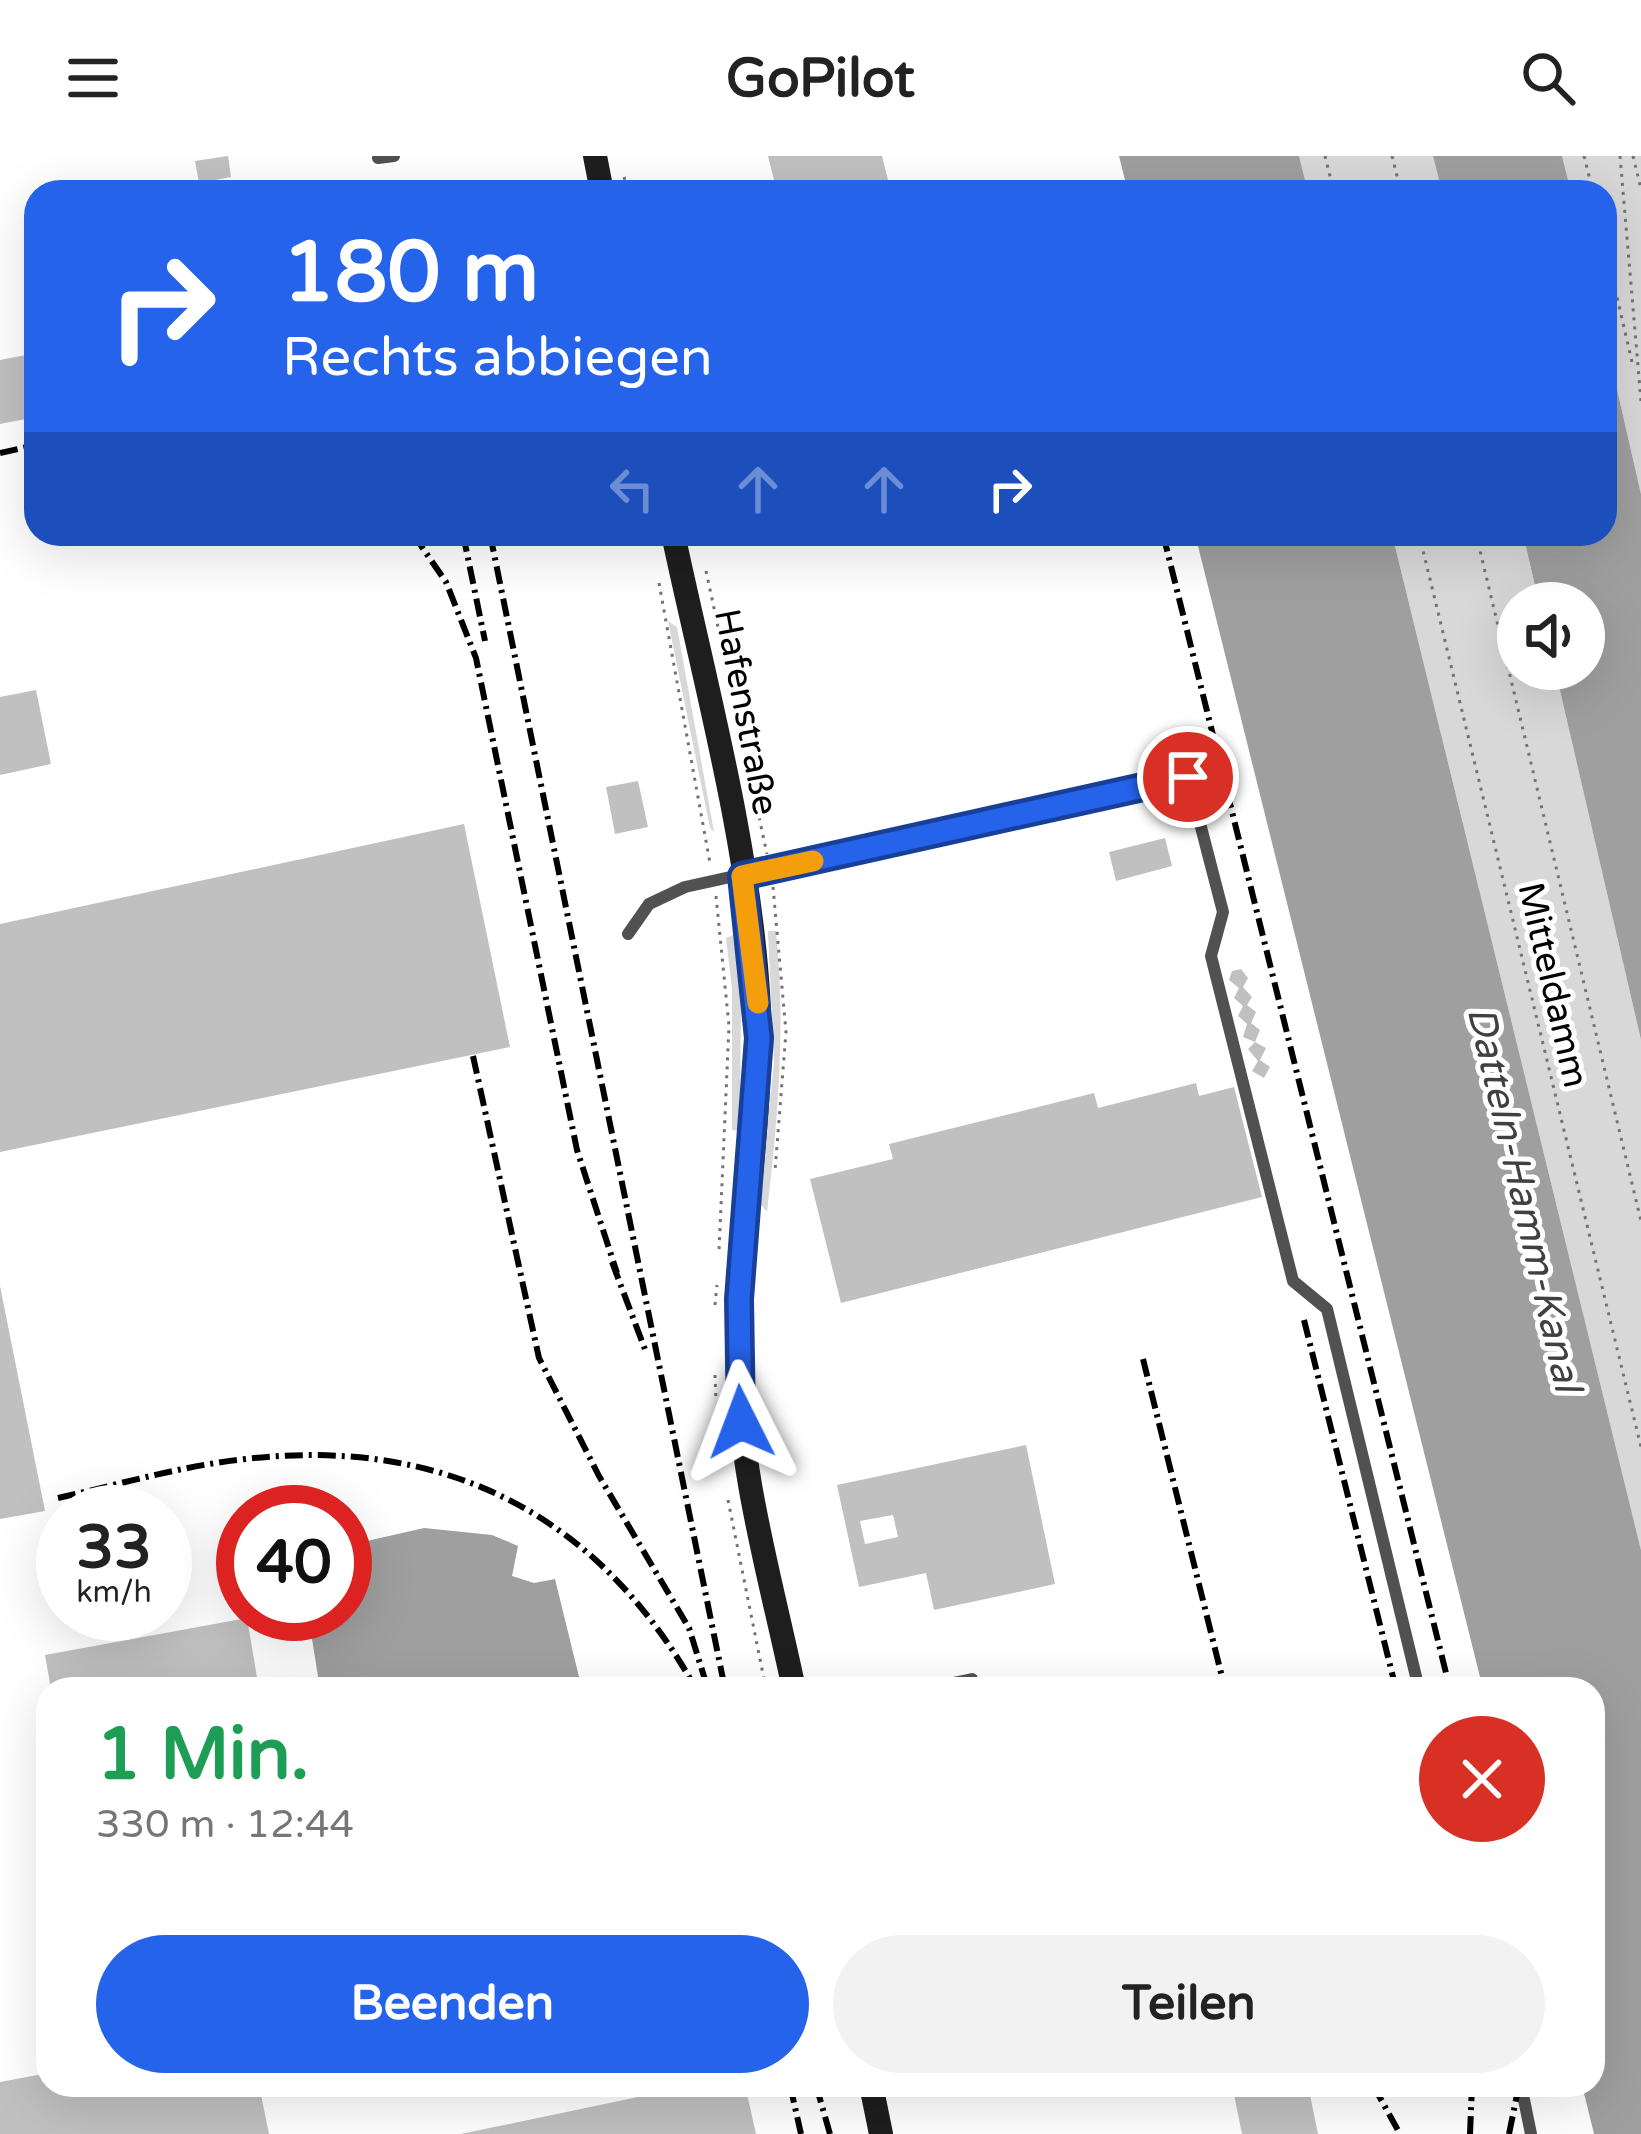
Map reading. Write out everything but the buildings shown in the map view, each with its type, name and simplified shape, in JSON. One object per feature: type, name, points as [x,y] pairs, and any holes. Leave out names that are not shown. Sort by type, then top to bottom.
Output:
[{"type":"street","name":"Hafenstraße","points":[[676,546],[742,876],[759,1038],[739,1299],[741,1422],[755,1516],[791,1677]]},
{"type":"street","points":[[874,2097],[881,2134]]},
{"type":"lane","points":[[378,158],[394,156]]},
{"type":"lane","points":[[628,934],[650,904],[713,880],[1188,777],[1223,912],[1210,956],[1293,1280],[1327,1309],[1415,1677]]},
{"type":"lane","points":[[1523,2097],[1531,2134]]},
{"type":"path","points":[[1620,156],[1635,375]]},
{"type":"path","points":[[1633,156],[1641,190]]},
{"type":"path","points":[[1617,297],[1641,401]]},
{"type":"path","name":"Mitteldamm","points":[[1422,546],[1641,1447]]},
{"type":"path","points":[[1479,546],[1641,1221]]},
{"type":"path","points":[[658,573],[713,880],[729,1026],[719,1259]]},
{"type":"path","points":[[715,1325],[717,1281]]},
{"type":"path","points":[[715,1368],[716,1407]]},
{"type":"path","points":[[725,1481],[764,1677]]},
{"type":"shaded area","points":[[1299,156],[1433,156],[1439,180],[1305,180]]},
{"type":"shaded area","points":[[1562,156],[1641,156],[1641,494],[1617,389],[1617,180],[1568,180]]},
{"type":"shaded area","points":[[1395,546],[1526,546],[1534,582],[1497,582],[1497,690],[1560,690],[1641,1040],[1641,1550]]},
{"type":"shaded area","points":[[668,621],[677,627],[714,832],[710,828]]},
{"type":"shaded area","points":[[768,931],[776,931],[780,1037],[767,1212],[759,1202],[774,1063]]},
{"type":"shaded area","points":[[733,935],[741,990],[740,1131],[732,1130],[732,989],[726,938]]},
{"type":"water","points":[[1119,156],[1299,156],[1305,180],[1125,180]]},
{"type":"water","points":[[1433,156],[1562,156],[1568,180],[1439,180]]},
{"type":"water","points":[[1617,389],[1641,494],[1641,1040],[1560,690],[1605,690],[1605,582],[1534,582],[1526,546],[1617,546]]},
{"type":"water","name":"Datteln-Hamm-Kanal","points":[[1198,546],[1395,546],[1641,1550],[1641,2134],[1594,2134],[1585,2097],[1605,2097],[1605,1677],[1480,1677]]},
{"type":"water","points":[[424,1528],[492,1535],[518,1546],[512,1576],[534,1583],[555,1579],[579,1677],[318,1677],[312,1641],[372,1641],[372,1540]]},
{"type":"railway","points":[[0,453],[24,448]]},
{"type":"railway","points":[[421,546],[446,582],[476,658],[577,1150],[617,1273]]},
{"type":"railway","points":[[465,546],[485,641]]},
{"type":"railway","points":[[492,546],[723,1677]]},
{"type":"railway","points":[[1166,546],[1447,1677]]},
{"type":"railway","points":[[473,1056],[539,1358],[599,1476],[689,1628],[704,1677]]},
{"type":"railway","points":[[612,1262],[646,1352]]},
{"type":"railway","points":[[1304,1320],[1393,1677]]},
{"type":"railway","points":[[1143,1359],[1222,1677]]},
{"type":"railway","points":[[114,1485],[215,1463],[311,1455],[380,1460],[445,1474],[505,1498],[561,1531],[611,1574],[656,1627],[688,1677]]},
{"type":"railway","points":[[793,2097],[801,2134]]},
{"type":"railway","points":[[819,2097],[830,2134]]},
{"type":"railway","points":[[1380,2097],[1400,2134]]},
{"type":"railway","points":[[1470,2134],[1472,2097]]},
{"type":"railway","points":[[1509,2134],[1517,2097]]},
{"type":"slow traffic","points":[[758,1003],[742,876],[813,861]]},
{"type":"route","points":[[741,1422],[739,1299],[759,1038],[755,956],[742,876],[1188,777]]}]
